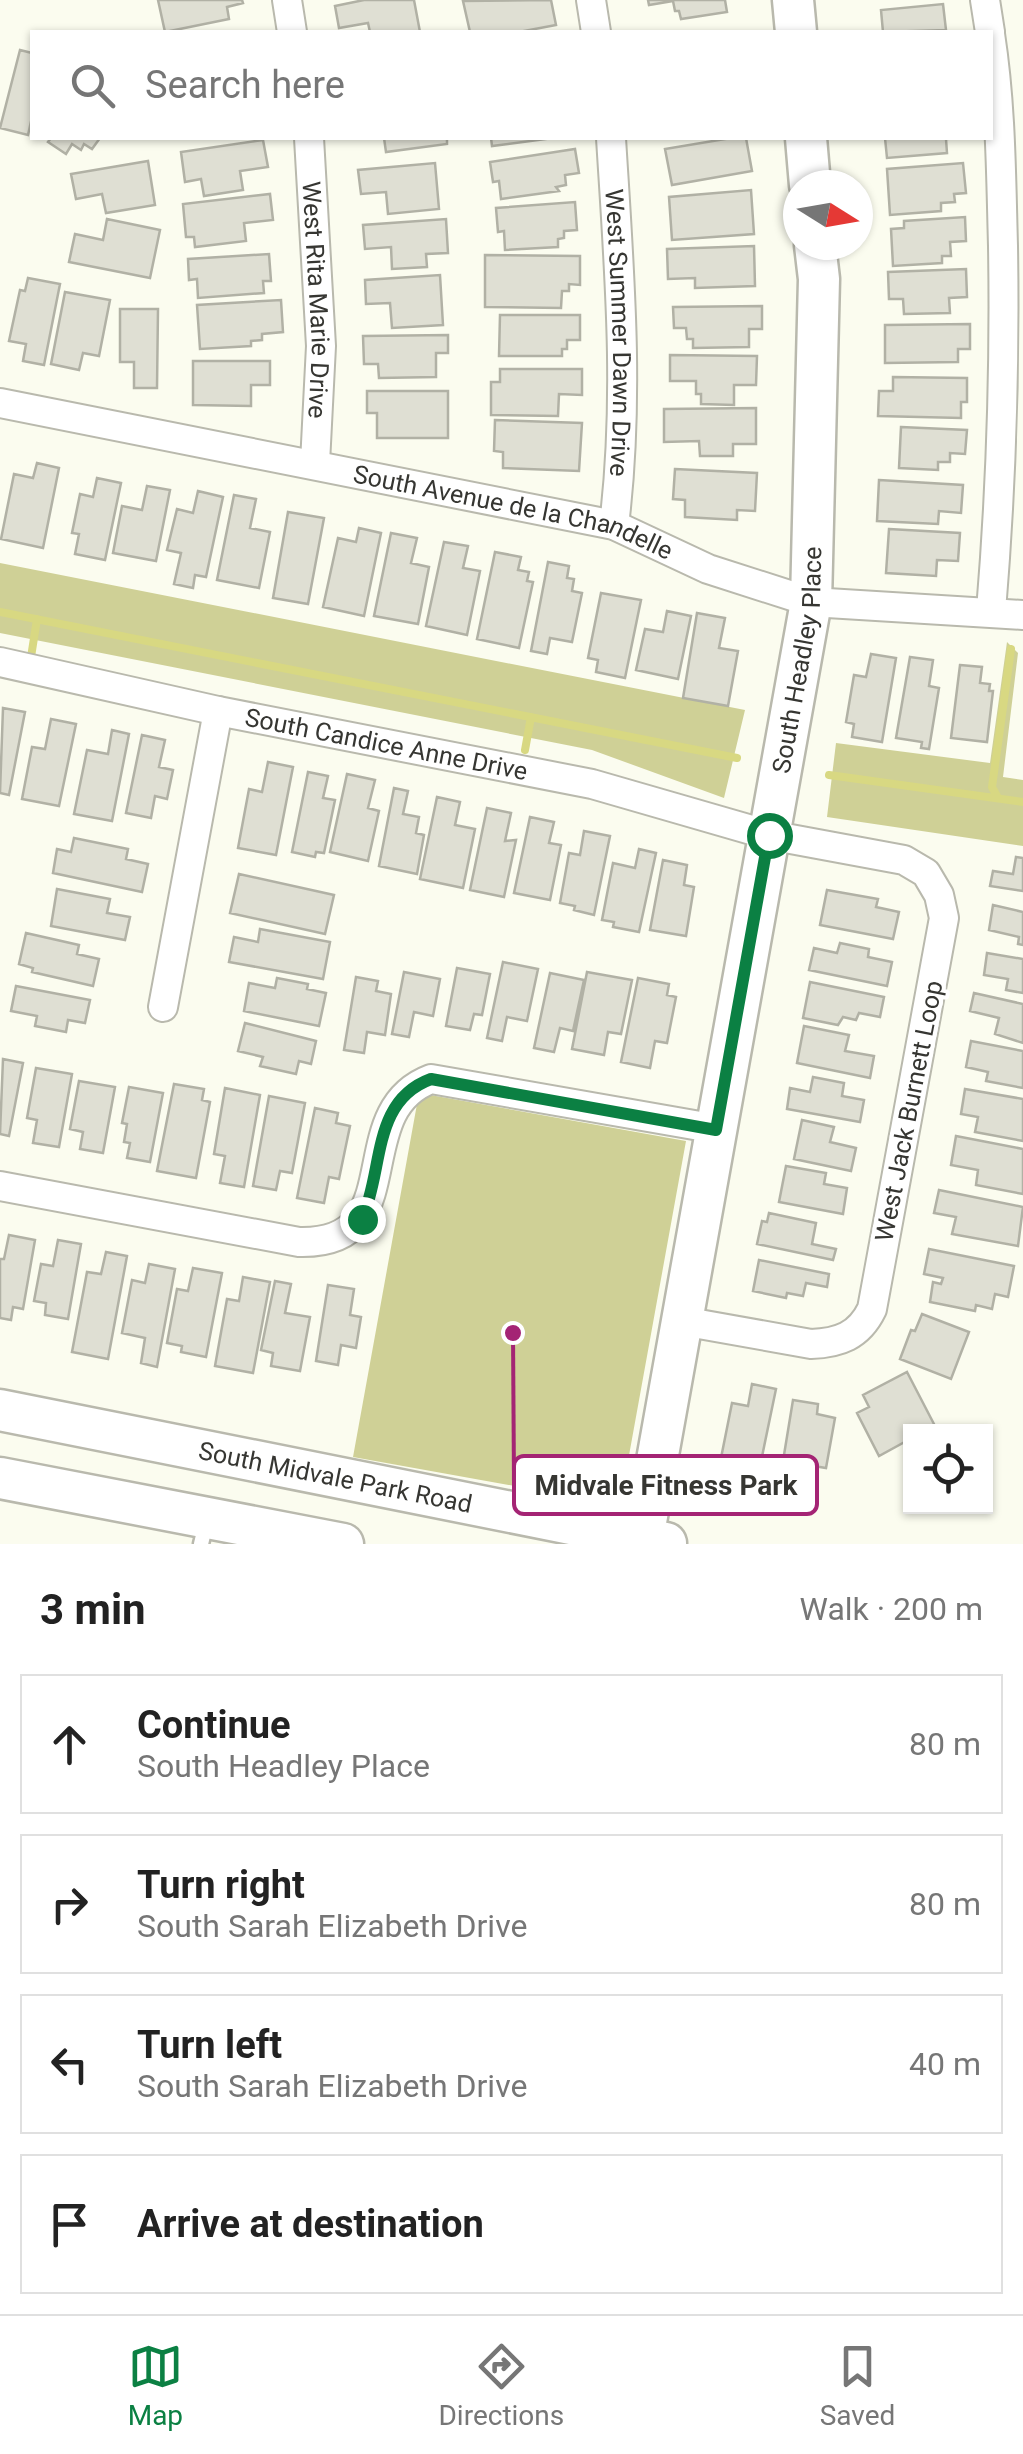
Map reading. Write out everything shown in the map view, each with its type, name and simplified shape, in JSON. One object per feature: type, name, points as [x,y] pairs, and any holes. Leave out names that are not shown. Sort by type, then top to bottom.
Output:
[{"type":"street","points":[[287,0],[292,30]]},
{"type":"street","points":[[591,0],[596,30]]},
{"type":"street","points":[[793,0],[796,30]]},
{"type":"street","points":[[986,0],[990,30]]},
{"type":"street","points":[[991,611],[999,517],[1004,334],[1000,97],[993,52]]},
{"type":"street","name":"West Rita Marie Drive","points":[[309,140],[321,346],[315,464]]},
{"type":"street","name":"West Summer Dawn Drive","points":[[611,140],[624,344],[621,466],[614,525]]},
{"type":"street","points":[[806,140],[809,170]]},
{"type":"street","name":"South Headley Place","points":[[652,1542],[682,1321],[810,602],[817,260]]},
{"type":"street","name":"South Avenue de la Chandelle","points":[[0,403],[614,525],[708,569],[810,602],[1023,615]]},
{"type":"street","name":"South Candice Anne Drive","points":[[0,662],[218,711],[592,784],[769,835]]},
{"type":"street","points":[[163,1006],[218,711]]},
{"type":"street","name":"West Jack Burnett Loop","points":[[682,1321],[810,1344],[846,1339],[866,1322],[872,1309],[939,949],[944,918],[940,895],[926,873],[904,860],[769,835]]},
{"type":"street","points":[[0,1186],[316,1242],[334,1238],[362,1219],[370,1200],[385,1124],[396,1102],[414,1085],[431,1079],[716,1130]]},
{"type":"street","name":"South Midvale Park Road","points":[[0,1410],[652,1542]]},
{"type":"street","points":[[0,1478],[204,1531],[343,1544]]},
{"type":"green space","points":[[0,563],[745,710],[724,798],[592,750],[0,633]]},
{"type":"green space","points":[[1007,642],[1018,653],[1003,777],[1023,780],[1023,846],[827,817],[836,743],[990,763]]},
{"type":"green space","points":[[419,1093],[686,1141],[620,1505],[353,1457]]},
{"type":"building","points":[[158,0],[242,0],[243,3],[227,7],[229,19],[165,30]]},
{"type":"building","points":[[364,0],[414,0],[420,30],[370,30],[368,23],[339,28],[335,6]]},
{"type":"building","points":[[551,0],[556,25],[530,30],[470,30],[463,1]]},
{"type":"building","points":[[648,0],[725,0],[727,12],[681,19],[673,1],[649,5]]},
{"type":"building","points":[[943,4],[946,30],[883,30],[881,10]]},
{"type":"building","points":[[20,50],[30,52],[28,135],[0,128]]},
{"type":"building","points":[[99,140],[92,149],[84,144],[81,150],[72,144],[66,154],[48,142]]},
{"type":"building","points":[[263,140],[268,167],[240,171],[243,190],[204,196],[201,179],[185,182],[181,152]]},
{"type":"building","points":[[384,140],[447,140],[447,144],[386,152]]},
{"type":"building","points":[[491,140],[538,140],[492,146]]},
{"type":"building","points":[[719,140],[746,140],[752,171],[672,185],[665,149]]},
{"type":"building","points":[[885,140],[946,140],[947,153],[887,158]]},
{"type":"building","points":[[575,149],[579,173],[565,175],[566,185],[556,187],[559,191],[501,199],[499,181],[493,182],[490,162]]},
{"type":"building","points":[[148,161],[155,205],[106,213],[102,194],[76,199],[71,174]]},
{"type":"building","points":[[435,163],[439,209],[388,214],[386,192],[361,194],[358,170]]},
{"type":"building","points":[[963,163],[966,193],[954,194],[955,202],[941,203],[941,211],[890,215],[887,169]]},
{"type":"building","points":[[751,190],[754,234],[672,240],[669,197]]},
{"type":"building","points":[[270,194],[273,220],[244,223],[246,241],[195,247],[194,237],[186,237],[183,204]]},
{"type":"building","points":[[575,202],[577,230],[564,231],[558,247],[505,250],[504,231],[498,232],[496,208]]},
{"type":"building","points":[[965,217],[966,241],[950,242],[951,256],[942,256],[942,263],[893,266],[891,229],[904,228],[904,221]]},
{"type":"building","points":[[107,219],[160,230],[150,278],[69,262],[75,234],[103,240]]},
{"type":"building","points":[[446,219],[448,253],[426,254],[427,267],[392,269],[391,247],[365,249],[363,225]]},
{"type":"building","points":[[754,246],[755,286],[695,288],[695,278],[668,279],[667,249]]},
{"type":"building","points":[[269,254],[271,281],[263,281],[264,293],[198,298],[197,279],[189,280],[188,259]]},
{"type":"building","points":[[485,255],[580,256],[580,285],[569,284],[569,291],[562,291],[561,308],[485,307]]},
{"type":"building","points":[[966,269],[967,297],[949,298],[950,313],[904,314],[903,299],[889,299],[888,272]]},
{"type":"building","points":[[440,275],[443,325],[392,328],[390,303],[366,304],[365,280]]},
{"type":"building","points":[[28,278],[60,284],[44,365],[23,361],[26,344],[9,341],[20,290],[25,291]]},
{"type":"building","points":[[65,292],[110,300],[99,356],[83,353],[79,370],[51,364]]},
{"type":"building","points":[[281,300],[283,332],[262,334],[262,340],[251,341],[251,346],[200,349],[197,305]]},
{"type":"building","points":[[762,306],[762,329],[749,329],[749,347],[693,348],[686,328],[674,328],[673,307]]},
{"type":"building","points":[[120,309],[158,309],[157,388],[134,388],[134,362],[120,362]]},
{"type":"building","points":[[500,315],[580,315],[580,340],[567,340],[562,356],[499,356]]},
{"type":"building","points":[[970,324],[970,349],[958,349],[958,362],[885,363],[885,325]]},
{"type":"building","points":[[448,335],[448,353],[436,353],[436,377],[379,378],[378,364],[364,364],[363,336]]},
{"type":"building","points":[[670,355],[757,356],[756,385],[734,385],[734,405],[701,404],[696,381],[670,381]]},
{"type":"building","points":[[193,361],[270,361],[270,385],[251,385],[251,406],[193,405]]},
{"type":"building","points":[[500,369],[582,369],[582,395],[559,394],[558,416],[491,415],[491,382],[500,382]]},
{"type":"building","points":[[893,377],[967,378],[967,402],[961,402],[961,418],[878,416],[879,391],[893,391]]},
{"type":"building","points":[[367,391],[448,391],[448,438],[377,438],[377,413],[367,413]]},
{"type":"building","points":[[756,408],[756,444],[733,444],[733,456],[700,456],[699,441],[664,442],[664,409]]},
{"type":"building","points":[[495,420],[582,423],[579,471],[503,468],[503,452],[494,451]]},
{"type":"building","points":[[901,427],[967,430],[965,454],[950,453],[950,462],[938,462],[938,470],[899,468]]},
{"type":"building","points":[[37,463],[59,468],[43,548],[1,539],[14,474],[33,478]]},
{"type":"building","points":[[675,469],[757,473],[755,511],[737,510],[737,520],[685,517],[685,500],[673,499]]},
{"type":"building","points":[[97,478],[121,483],[105,560],[75,554],[79,534],[72,533],[80,494],[93,497]]},
{"type":"building","points":[[879,480],[963,485],[961,513],[939,511],[938,524],[877,521]]},
{"type":"building","points":[[147,486],[170,490],[156,561],[113,553],[122,506],[142,510]]},
{"type":"building","points":[[198,491],[223,497],[206,577],[195,575],[193,588],[174,584],[181,553],[167,550],[177,509],[193,513]]},
{"type":"building","points":[[234,495],[256,499],[250,528],[270,532],[259,588],[217,580]]},
{"type":"building","points":[[288,512],[324,518],[308,604],[273,598]]},
{"type":"building","points":[[359,528],[381,533],[364,616],[323,607],[338,538],[356,542]]},
{"type":"building","points":[[889,529],[960,533],[958,561],[937,560],[936,576],[886,573]]},
{"type":"building","points":[[391,533],[417,538],[411,563],[429,567],[418,624],[374,616]]},
{"type":"building","points":[[444,542],[468,546],[463,568],[480,571],[467,635],[426,626]]},
{"type":"building","points":[[495,552],[521,557],[518,570],[529,572],[527,581],[533,582],[519,648],[477,639]]},
{"type":"building","points":[[548,562],[569,566],[567,578],[574,579],[572,591],[582,593],[572,642],[550,638],[547,654],[531,651]]},
{"type":"building","points":[[601,593],[641,600],[625,678],[596,672],[598,660],[588,658]]},
{"type":"building","points":[[667,611],[691,616],[678,679],[636,670],[645,629],[663,632]]},
{"type":"building","points":[[697,613],[725,618],[719,648],[738,651],[728,706],[683,698]]},
{"type":"building","points":[[871,654],[896,658],[882,742],[852,737],[854,724],[846,722],[854,675],[866,677]]},
{"type":"building","points":[[910,657],[933,660],[929,686],[939,688],[929,749],[921,748],[922,742],[896,738]]},
{"type":"building","points":[[960,665],[982,667],[980,683],[990,684],[989,691],[993,691],[987,742],[951,738]]},
{"type":"building","points":[[3,708],[25,712],[9,795],[0,793]]},
{"type":"building","points":[[51,719],[76,724],[59,806],[22,799],[32,747],[45,749]]},
{"type":"building","points":[[112,730],[129,734],[112,821],[74,814],[87,750],[108,754]]},
{"type":"building","points":[[142,735],[165,740],[159,767],[173,770],[167,799],[155,796],[151,818],[126,813]]},
{"type":"building","points":[[268,762],[293,767],[276,855],[238,848],[249,789],[262,792]]},
{"type":"building","points":[[308,772],[328,776],[323,798],[335,800],[324,853],[316,852],[315,857],[292,852]]},
{"type":"building","points":[[347,774],[375,780],[368,808],[379,811],[368,861],[330,852]]},
{"type":"building","points":[[394,788],[408,791],[403,814],[419,817],[416,833],[424,835],[417,874],[379,866]]},
{"type":"building","points":[[437,797],[460,802],[455,825],[475,829],[463,888],[420,879]]},
{"type":"building","points":[[487,808],[511,813],[505,841],[516,840],[504,897],[470,890]]},
{"type":"building","points":[[530,817],[554,822],[549,843],[561,845],[550,900],[514,893]]},
{"type":"building","points":[[584,831],[610,836],[594,915],[560,903],[569,853],[580,855]]},
{"type":"building","points":[[74,838],[128,849],[126,859],[148,864],[142,892],[53,873],[57,849],[71,852]]},
{"type":"building","points":[[639,849],[656,853],[639,932],[613,927],[614,922],[602,920],[613,863],[635,868]]},
{"type":"building","points":[[1016,857],[1023,858],[1023,891],[990,886],[993,871],[1013,874]]},
{"type":"building","points":[[663,860],[687,865],[684,885],[694,887],[686,936],[650,930]]},
{"type":"building","points":[[239,874],[334,895],[325,934],[230,913]]},
{"type":"building","points":[[57,889],[110,899],[107,913],[130,917],[125,940],[51,926]]},
{"type":"building","points":[[827,890],[878,899],[876,907],[899,912],[893,939],[820,925]]},
{"type":"building","points":[[993,905],[1023,912],[1023,945],[1018,944],[1019,937],[989,930]]},
{"type":"building","points":[[260,929],[330,942],[323,979],[229,962],[234,937],[258,942]]},
{"type":"building","points":[[26,933],[79,945],[77,954],[99,959],[93,986],[32,972],[33,968],[19,964]]},
{"type":"building","points":[[840,943],[869,949],[868,957],[892,962],[887,986],[809,970],[814,948],[837,953]]},
{"type":"building","points":[[987,953],[1023,959],[1023,993],[1006,990],[1008,979],[984,975]]},
{"type":"building","points":[[503,962],[538,969],[527,1021],[507,1017],[502,1041],[487,1038]]},
{"type":"building","points":[[457,968],[490,974],[482,1015],[474,1014],[470,1030],[446,1026]]},
{"type":"building","points":[[404,972],[440,979],[433,1016],[414,1012],[409,1037],[392,1034]]},
{"type":"building","points":[[587,972],[632,980],[621,1034],[608,1032],[604,1055],[572,1049]]},
{"type":"building","points":[[550,973],[584,980],[573,1031],[560,1028],[554,1052],[534,1048]]},
{"type":"building","points":[[356,977],[378,981],[376,991],[391,994],[385,1035],[367,1032],[364,1053],[344,1050]]},
{"type":"building","points":[[277,978],[308,984],[307,989],[326,993],[319,1026],[244,1011],[249,983],[275,988]]},
{"type":"building","points":[[638,978],[669,984],[667,995],[676,997],[667,1043],[655,1041],[650,1068],[621,1062]]},
{"type":"building","points":[[810,982],[884,997],[880,1017],[859,1013],[856,1020],[843,1017],[838,1025],[803,1018]]},
{"type":"building","points":[[16,986],[90,1000],[85,1023],[68,1020],[66,1032],[35,1026],[37,1016],[11,1011]]},
{"type":"building","points":[[974,993],[1023,1004],[1023,1043],[995,1034],[999,1018],[970,1011]]},
{"type":"building","points":[[245,1023],[316,1041],[311,1064],[299,1061],[296,1074],[260,1066],[263,1057],[238,1051]]},
{"type":"building","points":[[804,1026],[849,1035],[845,1051],[874,1056],[870,1078],[797,1063]]},
{"type":"building","points":[[971,1041],[1023,1051],[1023,1088],[986,1081],[988,1072],[966,1067]]},
{"type":"building","points":[[3,1059],[23,1063],[9,1136],[0,1134]]},
{"type":"building","points":[[36,1068],[72,1074],[59,1147],[33,1143],[37,1120],[27,1118]]},
{"type":"building","points":[[813,1077],[844,1083],[842,1096],[864,1100],[860,1122],[787,1109],[790,1088],[810,1092]]},
{"type":"building","points":[[79,1081],[115,1087],[103,1153],[80,1149],[83,1132],[70,1129]]},
{"type":"building","points":[[174,1084],[204,1089],[202,1100],[210,1102],[196,1178],[157,1171]]},
{"type":"building","points":[[129,1087],[163,1093],[150,1162],[127,1158],[130,1143],[124,1142],[127,1124],[122,1123]]},
{"type":"building","points":[[225,1088],[260,1095],[244,1187],[220,1183],[225,1156],[214,1154]]},
{"type":"building","points":[[965,1089],[1023,1099],[1023,1141],[975,1132],[978,1117],[961,1114]]},
{"type":"building","points":[[269,1096],[305,1103],[292,1173],[280,1171],[276,1190],[253,1186]]},
{"type":"building","points":[[315,1108],[338,1113],[336,1123],[350,1126],[339,1179],[329,1177],[324,1203],[297,1198]]},
{"type":"building","points":[[802,1120],[834,1127],[830,1142],[856,1148],[851,1171],[794,1159]]},
{"type":"building","points":[[956,1136],[1023,1149],[1023,1194],[976,1185],[978,1170],[951,1165]]},
{"type":"building","points":[[786,1166],[826,1173],[824,1184],[847,1188],[843,1214],[779,1202]]},
{"type":"building","points":[[939,1190],[1023,1207],[1018,1246],[952,1234],[956,1217],[934,1213]]},
{"type":"building","points":[[769,1213],[816,1223],[812,1244],[836,1249],[833,1260],[757,1244],[762,1221],[767,1222]]},
{"type":"building","points":[[9,1235],[35,1240],[23,1309],[13,1307],[11,1320],[0,1318],[0,1259],[4,1259]]},
{"type":"building","points":[[58,1240],[81,1244],[68,1319],[45,1315],[46,1303],[34,1301],[41,1264],[53,1266]]},
{"type":"building","points":[[929,1249],[1014,1266],[1008,1297],[995,1294],[992,1309],[976,1305],[975,1311],[930,1302],[933,1282],[941,1284],[943,1278],[924,1274]]},
{"type":"building","points":[[106,1252],[127,1256],[108,1359],[72,1352],[87,1272],[101,1274]]},
{"type":"building","points":[[759,1260],[829,1274],[827,1287],[806,1283],[803,1296],[787,1293],[786,1298],[753,1291]]},
{"type":"building","points":[[149,1264],[175,1269],[157,1367],[141,1363],[145,1338],[122,1333],[132,1280],[145,1283]]},
{"type":"building","points":[[193,1268],[222,1273],[206,1357],[181,1352],[182,1346],[167,1343],[177,1289],[188,1291]]},
{"type":"building","points":[[243,1277],[270,1282],[253,1373],[215,1366],[227,1299],[239,1301]]},
{"type":"building","points":[[275,1281],[291,1284],[285,1313],[310,1317],[300,1371],[271,1366],[273,1353],[261,1350]]},
{"type":"building","points":[[328,1285],[354,1289],[350,1315],[361,1317],[356,1348],[341,1345],[338,1365],[316,1361]]},
{"type":"building","points":[[922,1314],[969,1332],[951,1379],[900,1359]]},
{"type":"building","points":[[907,1372],[934,1424],[903,1424],[903,1443],[879,1456],[857,1413],[869,1407],[863,1395]]},
{"type":"building","points":[[752,1384],[776,1389],[759,1471],[720,1463],[732,1403],[748,1406]]},
{"type":"building","points":[[793,1400],[818,1404],[817,1414],[835,1418],[826,1468],[783,1461]]},
{"type":"waterway","points":[[0,612],[737,758]]},
{"type":"waterway","points":[[31,657],[37,619]]},
{"type":"waterway","points":[[998,798],[992,787],[1011,649]]},
{"type":"waterway","points":[[525,750],[531,717]]},
{"type":"waterway","points":[[829,775],[1023,802]]},
{"type":"place","name":"Midvale Fitness Park","points":[[513,1333]]},
{"type":"route","points":[[362,1219],[370,1200],[385,1124],[396,1102],[414,1085],[431,1079],[716,1130],[769,835]]}]
